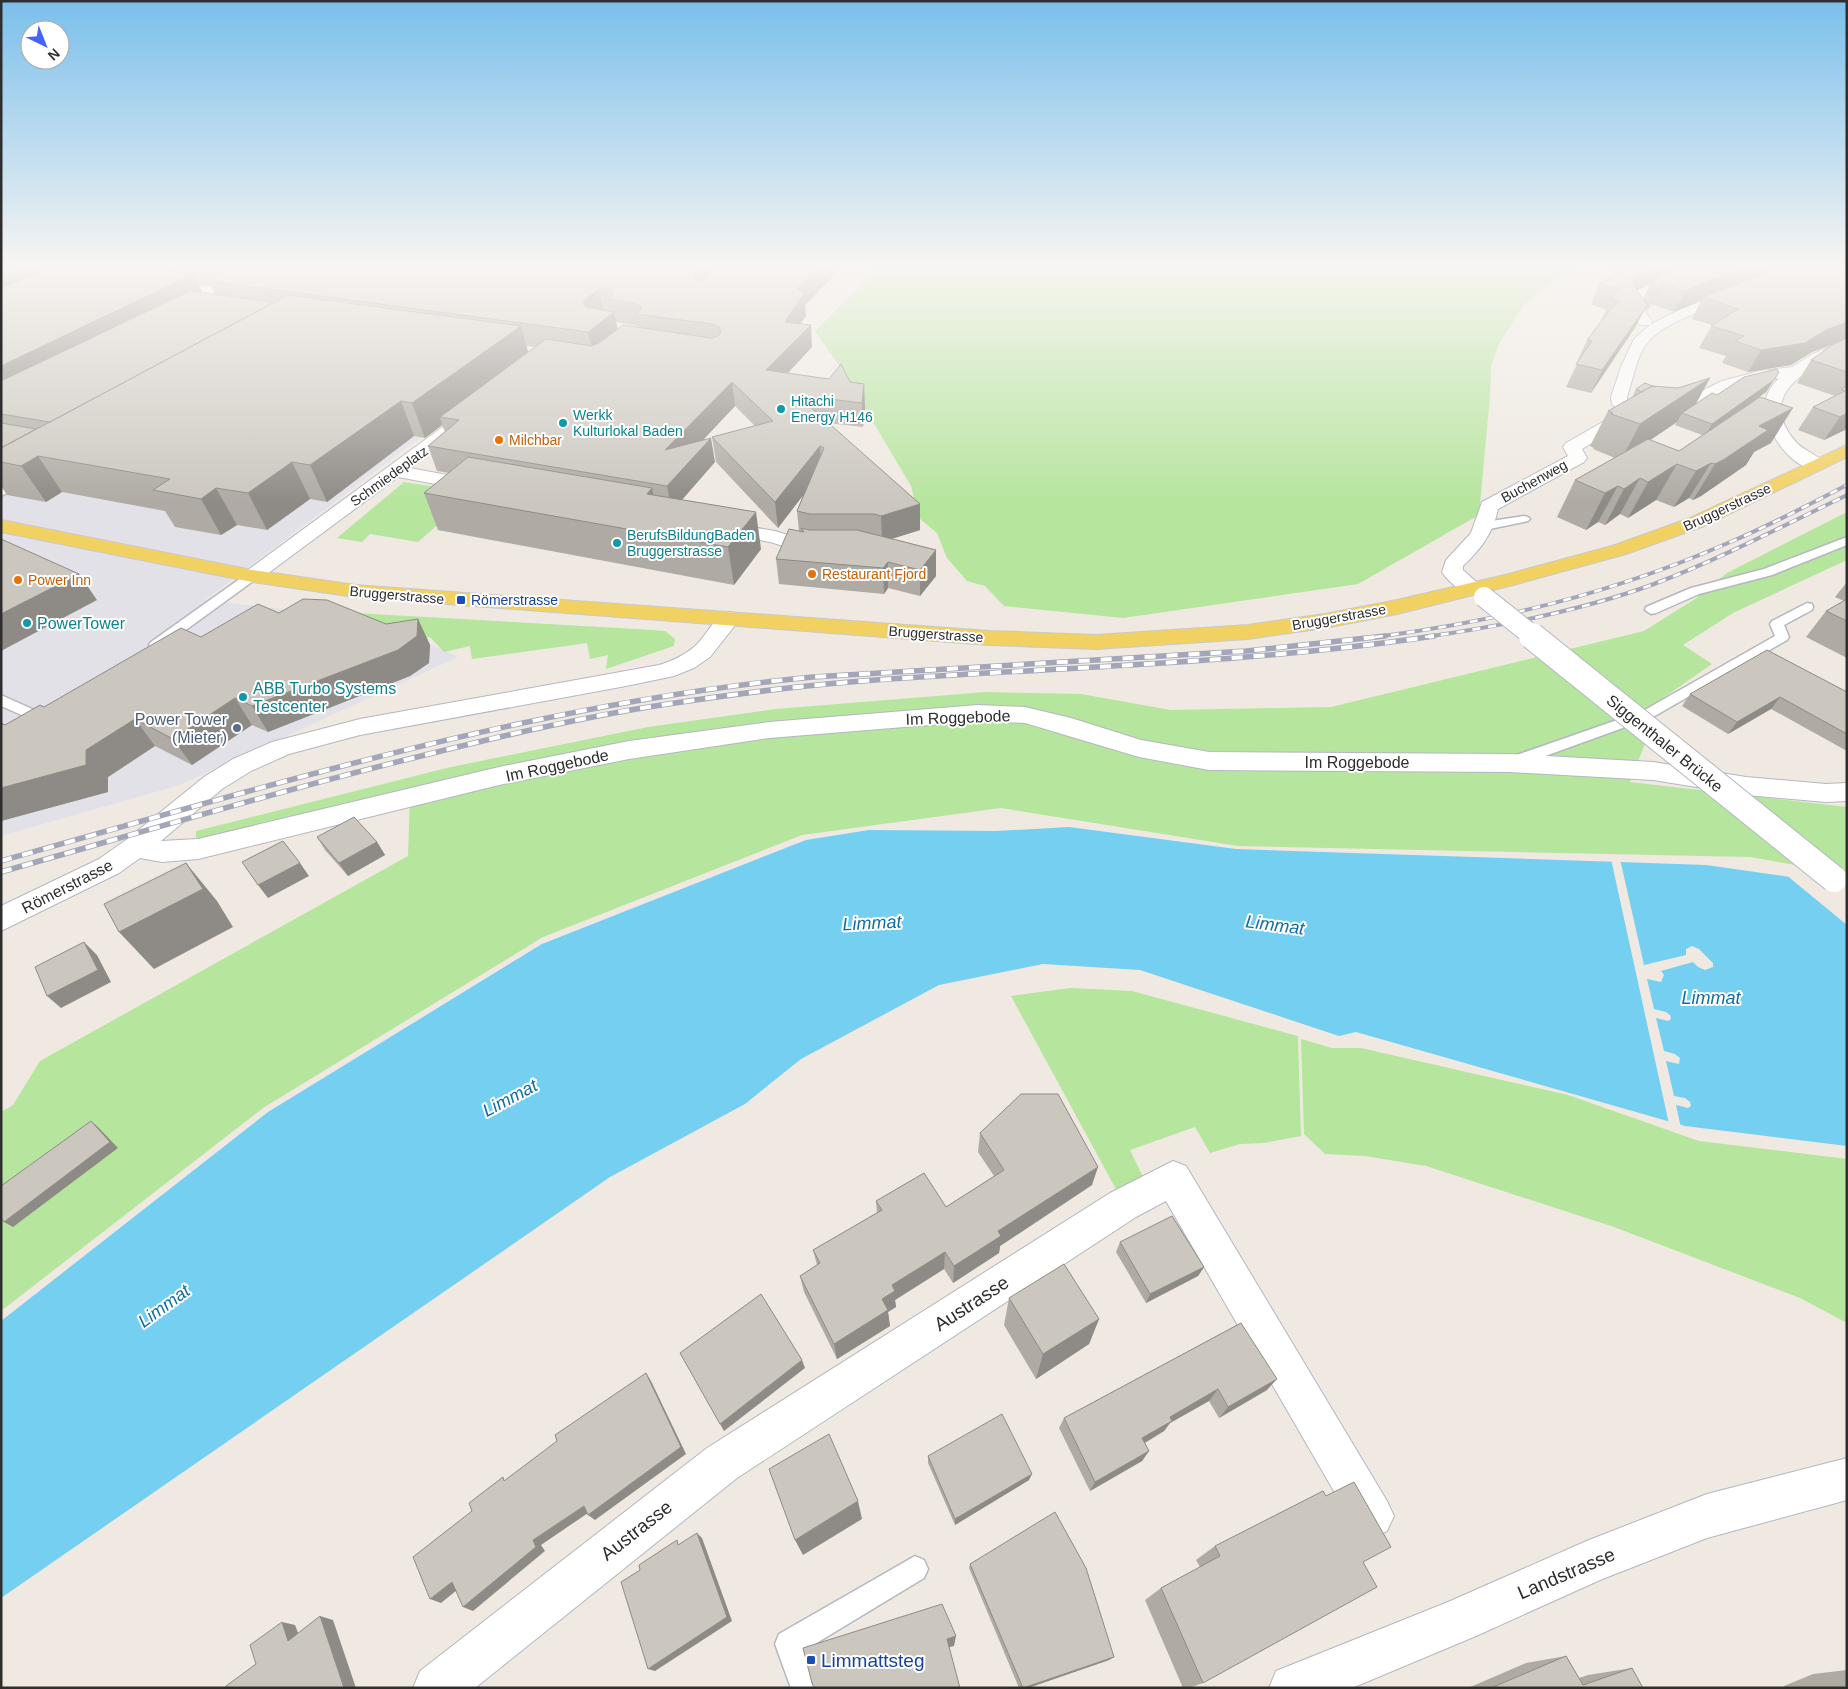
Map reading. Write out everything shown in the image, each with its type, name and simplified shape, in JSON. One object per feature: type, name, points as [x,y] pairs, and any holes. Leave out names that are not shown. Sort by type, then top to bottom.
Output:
[{"type":"main road","name":"Bruggerstrasse","points":[[1,526],[252,576],[357,591],[998,638],[1096,642],[1248,632],[1336,619],[1479,593],[1664,535],[1697,522],[1847,450]]},
{"type":"street","points":[[1638,346],[1618,397],[1620,404],[1632,412],[1652,417],[1664,416],[1713,390],[1731,384],[1766,374],[1793,372]]},
{"type":"street","points":[[1816,464],[1791,449],[1773,419],[1772,400],[1779,388],[1793,372],[1812,360],[1845,346]]},
{"type":"street","name":"Buchenweg","points":[[1479,593],[1452,572],[1453,564],[1474,545],[1485,526],[1489,506],[1578,458],[1572,447],[1632,412]]},
{"type":"street","name":"Schmiedeplatz","points":[[252,576],[396,472],[472,413]]},
{"type":"street","points":[[396,472],[501,490]]},
{"type":"street","points":[[703,524],[775,537],[806,547],[839,548]]},
{"type":"street","name":"Siggenthaler Brücke","points":[[1479,593],[1847,889]]},
{"type":"street","name":"Römerstrasse","points":[[1,919],[98,873],[136,847],[213,783],[242,765],[282,748],[360,727],[626,679],[666,670],[690,661],[701,653],[729,619]]},
{"type":"street","name":"Im Roggebode","points":[[136,847],[162,852],[198,849],[500,776],[629,750],[769,730],[978,713],[1025,715],[1062,724],[1139,748],[1209,761],[1510,763],[1653,771],[1746,786],[1826,793],[1847,792]]},
{"type":"street","name":"Austrasse","points":[[437,1688],[722,1463],[1123,1205],[1173,1178],[1387,1542]]},
{"type":"street","name":"Landstrasse","points":[[1293,1688],[1460,1620],[1589,1562],[1707,1516],[1847,1479]]},
{"type":"lane","points":[[1,493],[32,475]]},
{"type":"lane","name":"Buchenweg","points":[[1485,526],[1524,519]]},
{"type":"lane","points":[[1651,610],[1695,591],[1768,572],[1847,540]]},
{"type":"lane","points":[[146,651],[252,576]]},
{"type":"lane","points":[[1510,763],[1648,714],[1782,638],[1777,624],[1807,607]]},
{"type":"lane","points":[[1,700],[51,718],[31,732]]},
{"type":"lane","points":[[805,1688],[789,1644],[915,1569]]},
{"type":"shaded area","points":[[335,346],[506,346],[536,350],[205,600],[373,620],[458,657],[180,785],[1,836],[1,496],[69,456]]},
{"type":"green space","points":[[825,346],[1499,346],[1491,366],[1479,515],[1358,584],[1123,618],[1004,606],[985,586],[967,581],[947,558],[937,533],[919,518],[911,486],[841,368]]},
{"type":"green space","points":[[404,482],[490,495],[466,500],[418,542],[370,534],[362,542],[337,538]]},
{"type":"green space","points":[[1847,512],[1847,560],[1733,613],[1683,645],[1712,664],[1663,698],[1630,782],[1847,807],[1847,874],[1750,857],[1238,846],[1001,808],[802,835],[543,937],[263,1108],[1,1311],[1,1112],[13,1105],[40,1061],[408,856],[410,794],[196,842],[196,831],[451,767],[648,727],[776,709],[986,692],[1081,694],[1171,710],[1331,707],[1644,631],[1695,599],[1727,573]]},
{"type":"green space","points":[[301,610],[665,631],[675,639],[674,646],[606,669],[608,655],[590,659],[587,643],[472,659],[470,646],[444,652],[430,637],[405,643]]},
{"type":"green space","points":[[1070,988],[1132,991],[1298,1036],[1301,1136],[1264,1143],[1240,1144],[1210,1153],[1195,1127],[1130,1150],[1144,1179],[1118,1193],[1011,996]]},
{"type":"green space","points":[[1301,1039],[1332,1048],[1361,1048],[1568,1095],[1699,1141],[1847,1159],[1847,1323],[1800,1298],[1614,1227],[1426,1166],[1365,1156],[1325,1154],[1304,1134]]},
{"type":"water","name":"Limmat","points":[[1069,827],[1236,849],[1706,865],[1847,885],[1847,1146],[1685,1126],[1356,1032],[1339,1036],[1140,970],[1043,964],[939,985],[801,1059],[745,1104],[610,1177],[1,1598],[1,1321],[268,1112],[542,944],[806,840],[869,830],[996,831]]},
{"type":"pier","points":[[1611,859],[1620,859],[1644,965],[1686,955],[1686,949],[1692,946],[1699,949],[1713,963],[1713,967],[1705,970],[1693,962],[1661,971],[1664,975],[1661,982],[1647,979],[1654,1009],[1666,1012],[1670,1015],[1671,1019],[1668,1021],[1656,1018],[1664,1051],[1675,1054],[1680,1058],[1679,1064],[1666,1061],[1674,1096],[1685,1098],[1690,1102],[1691,1106],[1688,1108],[1676,1105],[1681,1128],[1669,1124]]},
{"type":"pier","points":[[1785,874],[1847,883],[1847,925]]},
{"type":"building","points":[[1,346],[43,346],[1,366]]},
{"type":"building","points":[[75,346],[192,346],[50,422],[1,414],[1,381]]},
{"type":"building","points":[[193,346],[493,346],[412,403],[401,401],[310,465],[292,462],[248,493],[216,488],[201,499],[153,490],[170,479],[38,456],[21,466],[1,462],[1,448]]},
{"type":"building","points":[[537,346],[790,346],[766,370],[829,379],[841,364],[850,382],[864,384],[862,403],[797,395],[920,504],[881,516],[874,514],[810,514],[797,511],[824,448],[820,446],[775,502],[712,437],[773,421],[732,382],[665,450],[711,438],[667,486],[428,446],[459,420],[440,417]]},
{"type":"building","points":[[1589,346],[1619,346],[1602,370],[1576,364]]},
{"type":"building","points":[[1749,346],[1787,346],[1761,350]]},
{"type":"building","points":[[1831,346],[1847,346],[1847,372],[1811,360]]},
{"type":"building","points":[[1777,369],[1779,372],[1774,380],[1712,424],[1682,413],[1712,393],[1717,395],[1744,377]]},
{"type":"building","points":[[1710,378],[1640,424],[1611,414],[1613,413],[1608,411],[1652,386],[1678,388]]},
{"type":"building","points":[[1645,383],[1655,387],[1652,386],[1642,392],[1636,389]]},
{"type":"building","points":[[1847,386],[1847,413],[1840,417],[1813,407],[1845,391],[1841,389]]},
{"type":"building","points":[[1760,397],[1793,408],[1759,426],[1768,430],[1715,464],[1711,463],[1696,471],[1677,464],[1648,482],[1640,478],[1624,489],[1618,486],[1605,493],[1575,480],[1648,439],[1679,451]]},
{"type":"building","points":[[1,423],[36,429],[1,448]]},
{"type":"building","points":[[468,457],[652,488],[647,494],[756,512],[728,547],[424,493]]},
{"type":"building","points":[[801,528],[809,530],[857,530],[936,550],[920,570],[888,562],[883,568],[776,559],[789,529],[804,532]]},
{"type":"building","points":[[1,539],[79,574],[1,614]]},
{"type":"building","points":[[303,599],[327,600],[386,624],[418,619],[417,636],[398,650],[252,706],[235,698],[173,739],[135,719],[86,750],[86,765],[1,788],[1,723],[5,725],[40,705],[44,707],[181,628],[201,637],[258,604],[279,613]]},
{"type":"building","points":[[1847,599],[1847,621],[1826,611]]},
{"type":"building","points":[[1767,650],[1847,692],[1847,734],[1780,697],[1737,722],[1690,694]]},
{"type":"building","points":[[354,817],[377,842],[339,863],[317,837]]},
{"type":"building","points":[[283,841],[300,863],[258,885],[242,862]]},
{"type":"building","points":[[186,863],[203,889],[119,932],[104,904]]},
{"type":"building","points":[[84,942],[98,970],[47,996],[35,967]]},
{"type":"building","points":[[1021,1094],[1058,1094],[1098,1167],[998,1231],[1001,1236],[954,1266],[945,1252],[892,1285],[895,1291],[882,1299],[888,1310],[834,1344],[800,1276],[820,1263],[813,1250],[882,1210],[876,1201],[924,1173],[946,1207],[1004,1170],[980,1133]]},
{"type":"building","points":[[91,1121],[110,1142],[4,1222],[1,1218],[1,1186]]},
{"type":"building","points":[[1172,1216],[1204,1267],[1150,1294],[1120,1242]]},
{"type":"building","points":[[1064,1264],[1099,1319],[1043,1354],[1009,1298]]},
{"type":"building","points":[[761,1294],[802,1360],[720,1424],[680,1353]]},
{"type":"building","points":[[1241,1323],[1277,1379],[1228,1407],[1218,1389],[1170,1417],[1172,1421],[1142,1438],[1149,1451],[1095,1482],[1064,1418]]},
{"type":"building","points":[[646,1373],[681,1447],[588,1515],[584,1506],[533,1540],[536,1547],[463,1607],[452,1582],[430,1599],[413,1557],[472,1511],[469,1503],[503,1477],[504,1481],[557,1441],[555,1435]]},
{"type":"building","points":[[1002,1414],[1032,1474],[955,1519],[928,1456]]},
{"type":"building","points":[[829,1434],[858,1501],[795,1540],[769,1469]]},
{"type":"building","points":[[1354,1482],[1391,1547],[1363,1562],[1377,1587],[1203,1683],[1161,1588],[1220,1556],[1215,1546],[1323,1491],[1326,1496]]},
{"type":"building","points":[[1055,1512],[1086,1568],[1114,1657],[1023,1688],[970,1564]]},
{"type":"building","points":[[697,1533],[727,1617],[648,1669],[621,1582],[640,1570],[639,1565],[677,1540],[678,1545]]},
{"type":"building","points":[[942,1604],[956,1636],[947,1639],[960,1688],[814,1688],[803,1648]]},
{"type":"building","points":[[320,1616],[344,1688],[226,1688],[226,1686],[256,1664],[250,1645],[282,1622],[288,1641]]},
{"type":"building","points":[[1566,1656],[1583,1685],[1632,1668],[1643,1688],[1491,1688]]},
{"type":"railway","points":[[1375,637],[1420,631],[1510,614],[1555,603],[1643,576],[1728,543],[1847,485]]},
{"type":"railway","points":[[1425,637],[1483,628],[1570,610],[1626,594],[1703,564],[1847,495]]},
{"type":"railway","points":[[1,861],[202,804],[403,751],[607,706],[710,689],[813,677],[1246,651],[1385,636]]},
{"type":"railway","points":[[1,872],[372,768],[515,733],[637,709],[736,694],[827,684],[1215,659],[1361,646],[1434,636]]},
{"type":"place","name":"Hitachi Energy H146","points":[[781,409]]},
{"type":"place","name":"Werkk Kulturlokal Baden","points":[[563,423]]},
{"type":"place","name":"Milchbar","points":[[499,440]]},
{"type":"place","name":"BerufsBildungBaden Bruggerstrasse","points":[[617,543]]},
{"type":"place","name":"Restaurant Fjord","points":[[812,574]]},
{"type":"place","name":"Power Inn","points":[[18,580]]},
{"type":"place","name":"Römerstrasse","points":[[461,600]]},
{"type":"place","name":"PowerTower","points":[[27,623]]},
{"type":"place","name":"ABB Turbo Systems Testcenter","points":[[243,697]]},
{"type":"place","name":"Power Tower (Mieter)","points":[[237,728]]},
{"type":"place","name":"Limmattsteg","points":[[811,1660]]}]
